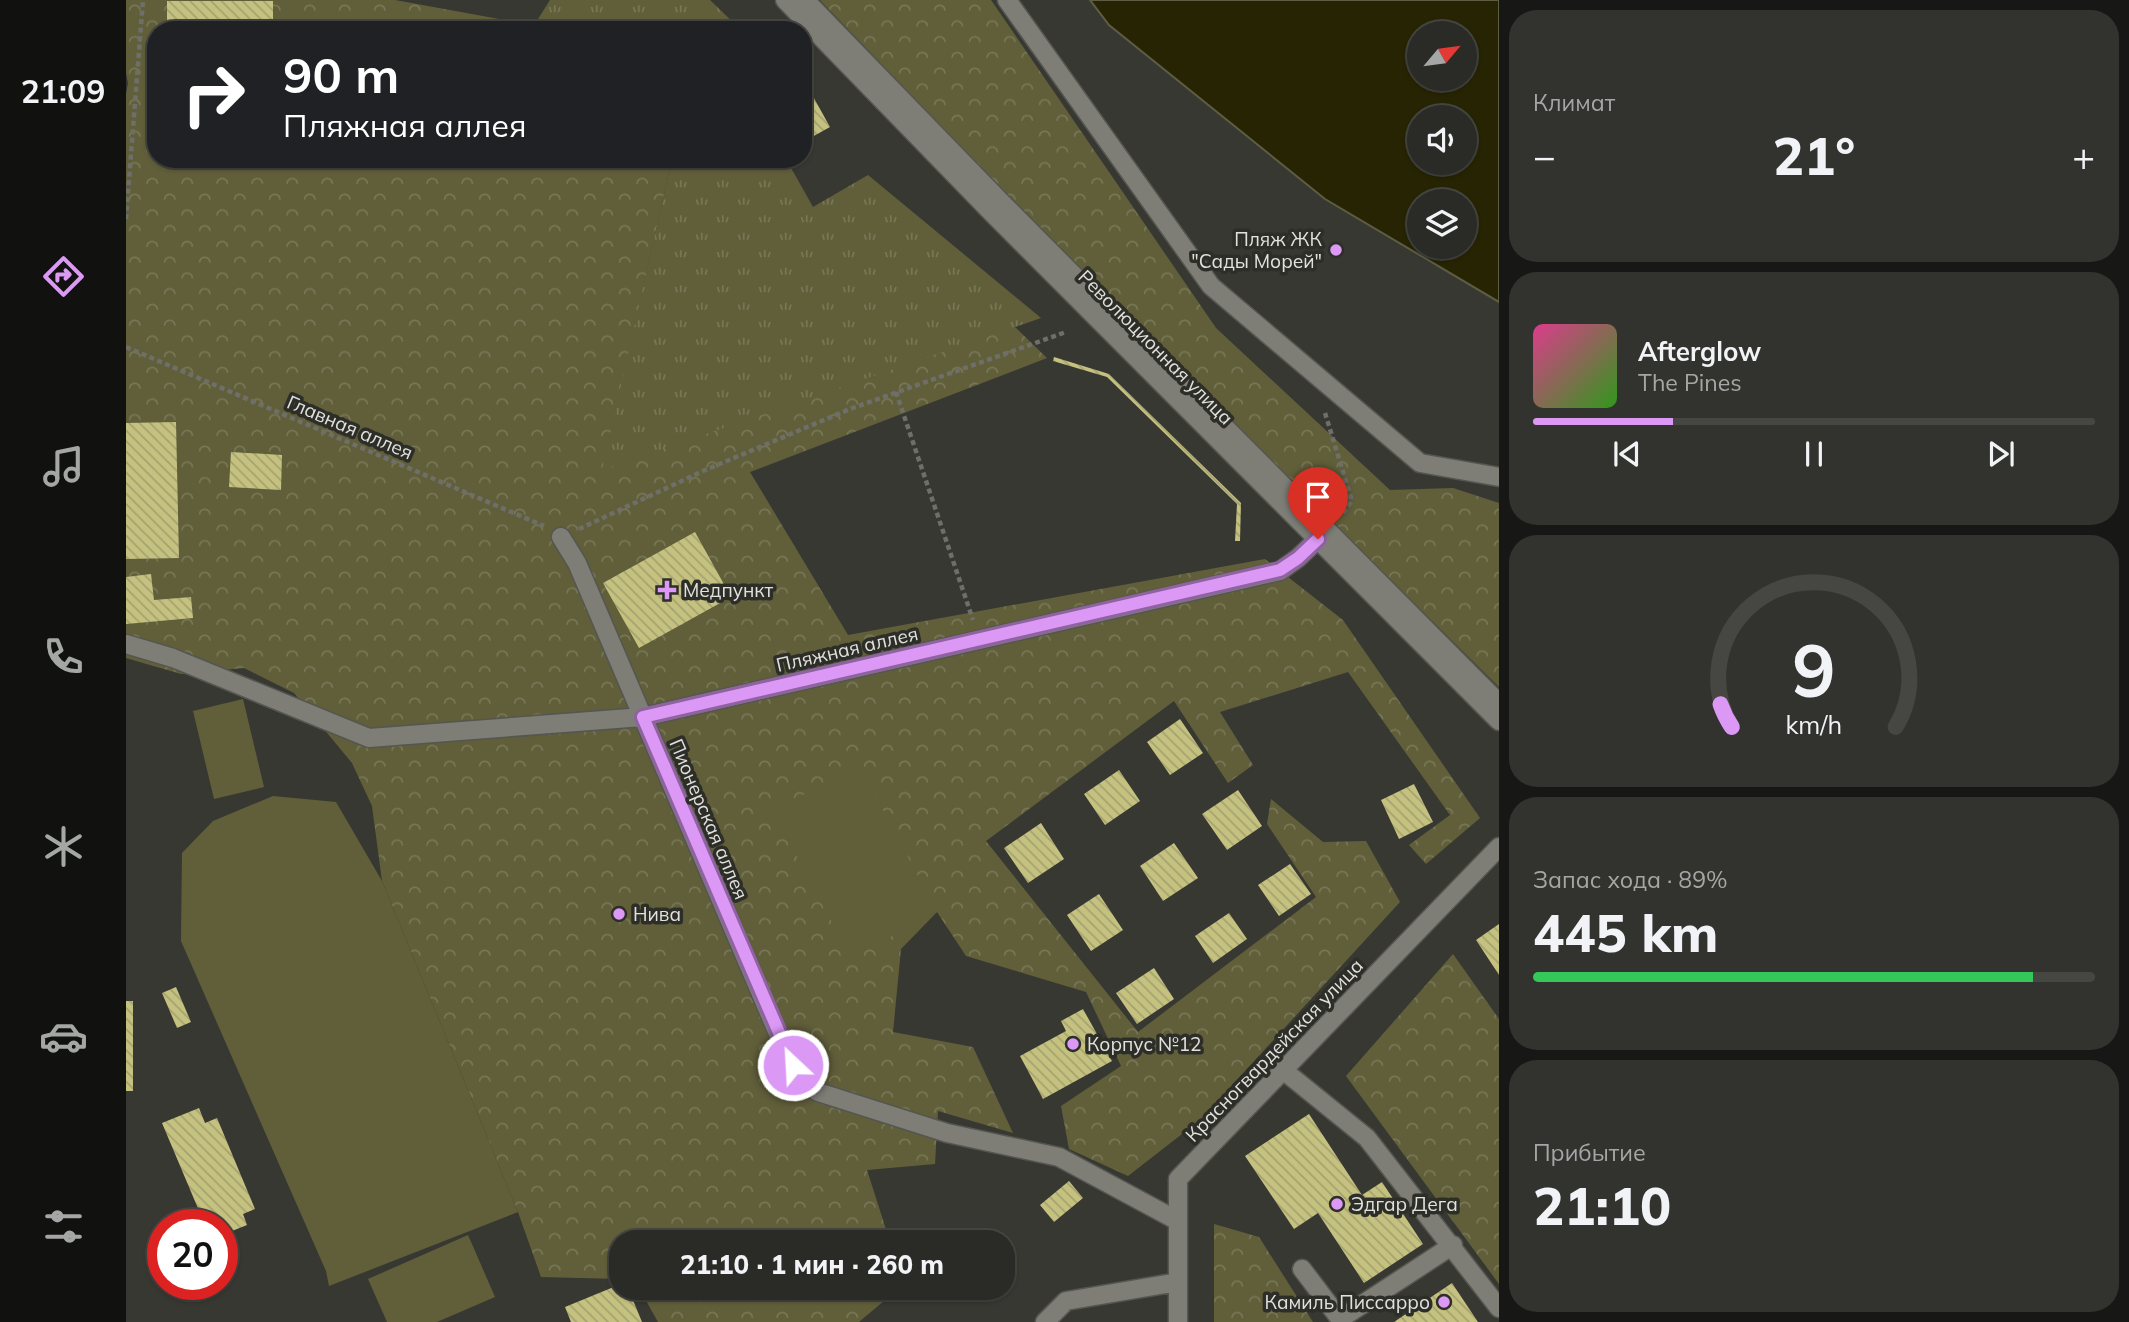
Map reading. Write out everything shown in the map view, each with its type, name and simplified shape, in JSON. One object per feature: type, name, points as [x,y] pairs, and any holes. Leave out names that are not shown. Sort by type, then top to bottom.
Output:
[{"type":"street","name":"Революционная улица","points":[[785,0],[805,21]]},
{"type":"street","name":"Революционная улица","points":[[805,0],[1322,534],[1499,721]]},
{"type":"street","points":[[1007,0],[1211,286],[1420,463],[1499,477]]},
{"type":"street","name":"Революционная улица","points":[[812,28],[992,213],[1499,703]]},
{"type":"street","name":"Пляжная аллея","points":[[126,644],[173,658],[369,738],[643,717],[1280,570],[1298,558],[1322,534]]},
{"type":"street","name":"Пионерская аллея","points":[[561,537],[577,563],[785,1050],[801,1081],[818,1092],[947,1133],[1059,1157],[1178,1221]]},
{"type":"street","name":"Красногвардейская улица","points":[[1178,1322],[1178,1180],[1499,847]]},
{"type":"street","points":[[1283,1070],[1367,1138],[1453,1245],[1499,1308]]},
{"type":"street","points":[[1302,1269],[1341,1320],[1453,1245]]},
{"type":"street","points":[[1045,1322],[1066,1301],[1178,1282]]},
{"type":"path","points":[[126,219],[143,0]]},
{"type":"path","points":[[561,537],[716,466],[850,409],[1066,332]]},
{"type":"path","name":"Главная аллея","points":[[126,347],[541,524],[561,537]]},
{"type":"path","points":[[1308,370],[1333,436],[1352,501],[1322,534]]},
{"type":"path","points":[[896,393],[980,640]]},
{"type":"green space","points":[[126,0],[395,0],[510,21],[147,21],[147,168],[670,168],[603,469],[1013,325],[1047,358],[750,472],[848,635],[1265,559],[1343,620],[1480,818],[1426,864],[1409,845],[1450,815],[1348,672],[1220,712],[1253,765],[1228,783],[1174,701],[986,841],[1138,1032],[1316,897],[1267,824],[1271,799],[1323,842],[1366,841],[1400,902],[1200,1120],[1128,1176],[1069,1149],[1061,1106],[1121,1066],[1086,992],[966,956],[937,912],[901,949],[893,1032],[973,1047],[1013,1133],[938,1111],[935,1164],[867,1170],[886,1230],[609,1230],[609,1279],[541,1277],[518,1212],[382,881],[372,806],[352,763],[294,693],[244,668],[181,674],[126,658]]},
{"type":"green space","points":[[550,0],[710,0],[732,21],[537,21]]},
{"type":"green space","points":[[820,0],[991,0],[1216,328],[1390,490],[1453,488],[1499,503],[1499,687],[1112,305]]},
{"type":"green space","points":[[670,168],[791,168],[813,207],[868,175],[1041,318],[602,470]]},
{"type":"green space","points":[[243,699],[264,787],[214,799],[193,711]]},
{"type":"green space","points":[[859,765],[937,912],[851,958],[773,811]]},
{"type":"green space","points":[[273,796],[336,802],[382,881],[518,1212],[329,1286],[326,1271],[181,941],[182,853],[213,821]]},
{"type":"green space","points":[[1453,954],[1499,1019],[1499,1284],[1346,1076]]},
{"type":"green space","points":[[1214,1224],[1259,1237],[1313,1322],[1214,1322]]},
{"type":"green space","points":[[468,1235],[495,1297],[437,1322],[387,1322],[368,1279]]},
{"type":"green space","points":[[646,1300],[885,1300],[859,1322],[658,1322]]},
{"type":"shaded area","points":[[1090,0],[1499,0],[1499,302],[1426,259],[1477,259],[1477,189],[1407,189],[1407,248],[1325,199],[1109,25]]},
{"type":"building","points":[[167,1],[273,1],[273,21],[167,21]]},
{"type":"building","points":[[812,95],[830,127],[812,137]]},
{"type":"building","points":[[1054,357],[1109,374],[1241,503],[1240,541],[1235,541],[1237,504],[1107,377],[1053,361]]},
{"type":"building","points":[[176,422],[179,558],[126,559],[126,423]]},
{"type":"building","points":[[231,452],[282,455],[281,490],[229,487]]},
{"type":"building","name":"Медпункт","points":[[695,532],[731,597],[639,648],[603,583]]},
{"type":"building","points":[[151,574],[154,600],[191,597],[193,618],[126,624],[126,577]]},
{"type":"building","points":[[1180,719],[1203,753],[1170,775],[1147,742]]},
{"type":"building","points":[[1119,770],[1140,801],[1105,825],[1084,794]]},
{"type":"building","points":[[1414,784],[1433,822],[1399,839],[1381,800]]},
{"type":"building","points":[[1238,790],[1262,826],[1227,850],[1202,814]]},
{"type":"building","points":[[1041,823],[1064,859],[1028,883],[1004,848]]},
{"type":"building","points":[[1174,843],[1198,878],[1163,901],[1140,866]]},
{"type":"building","points":[[1290,864],[1311,894],[1279,916],[1258,885]]},
{"type":"building","points":[[1099,894],[1123,930],[1091,951],[1067,915]]},
{"type":"building","points":[[1229,913],[1247,939],[1213,963],[1195,936]]},
{"type":"building","points":[[1499,924],[1499,975],[1476,940]]},
{"type":"building","points":[[1154,968],[1174,999],[1137,1024],[1116,993]]},
{"type":"building","points":[[176,987],[191,1022],[177,1028],[162,993]]},
{"type":"building","points":[[126,1001],[133,1001],[133,1091],[126,1091]]},
{"type":"building","name":"Корпус №12","points":[[1083,1009],[1112,1061],[1043,1099],[1020,1056],[1066,1031],[1061,1021]]},
{"type":"building","points":[[199,1108],[205,1123],[217,1118],[255,1209],[243,1214],[247,1225],[238,1229],[238,1209],[198,1209],[162,1123]]},
{"type":"building","name":"Эдгар Дега","points":[[1309,1114],[1362,1195],[1382,1182],[1423,1244],[1364,1283],[1318,1213],[1294,1229],[1245,1156]]},
{"type":"building","points":[[1069,1181],[1083,1198],[1054,1222],[1040,1205]]},
{"type":"building","name":"Камиль Писсарро","points":[[1452,1283],[1478,1322],[1394,1322]]},
{"type":"building","points":[[609,1289],[609,1300],[633,1300],[642,1322],[571,1322],[565,1307]]},
{"type":"place","name":"Пляж ЖК \"Сады Морей\"","points":[[1336,250]]},
{"type":"place","name":"Медпункт","points":[[667,590]]},
{"type":"place","name":"Нива","points":[[619,914]]},
{"type":"place","name":"Корпус №12","points":[[1073,1044]]},
{"type":"place","name":"Эдгар Дега","points":[[1337,1204]]},
{"type":"place","name":"Камиль Писсарро","points":[[1444,1302]]},
{"type":"route","points":[[793,1065],[643,717],[1280,570],[1318,539]]}]
